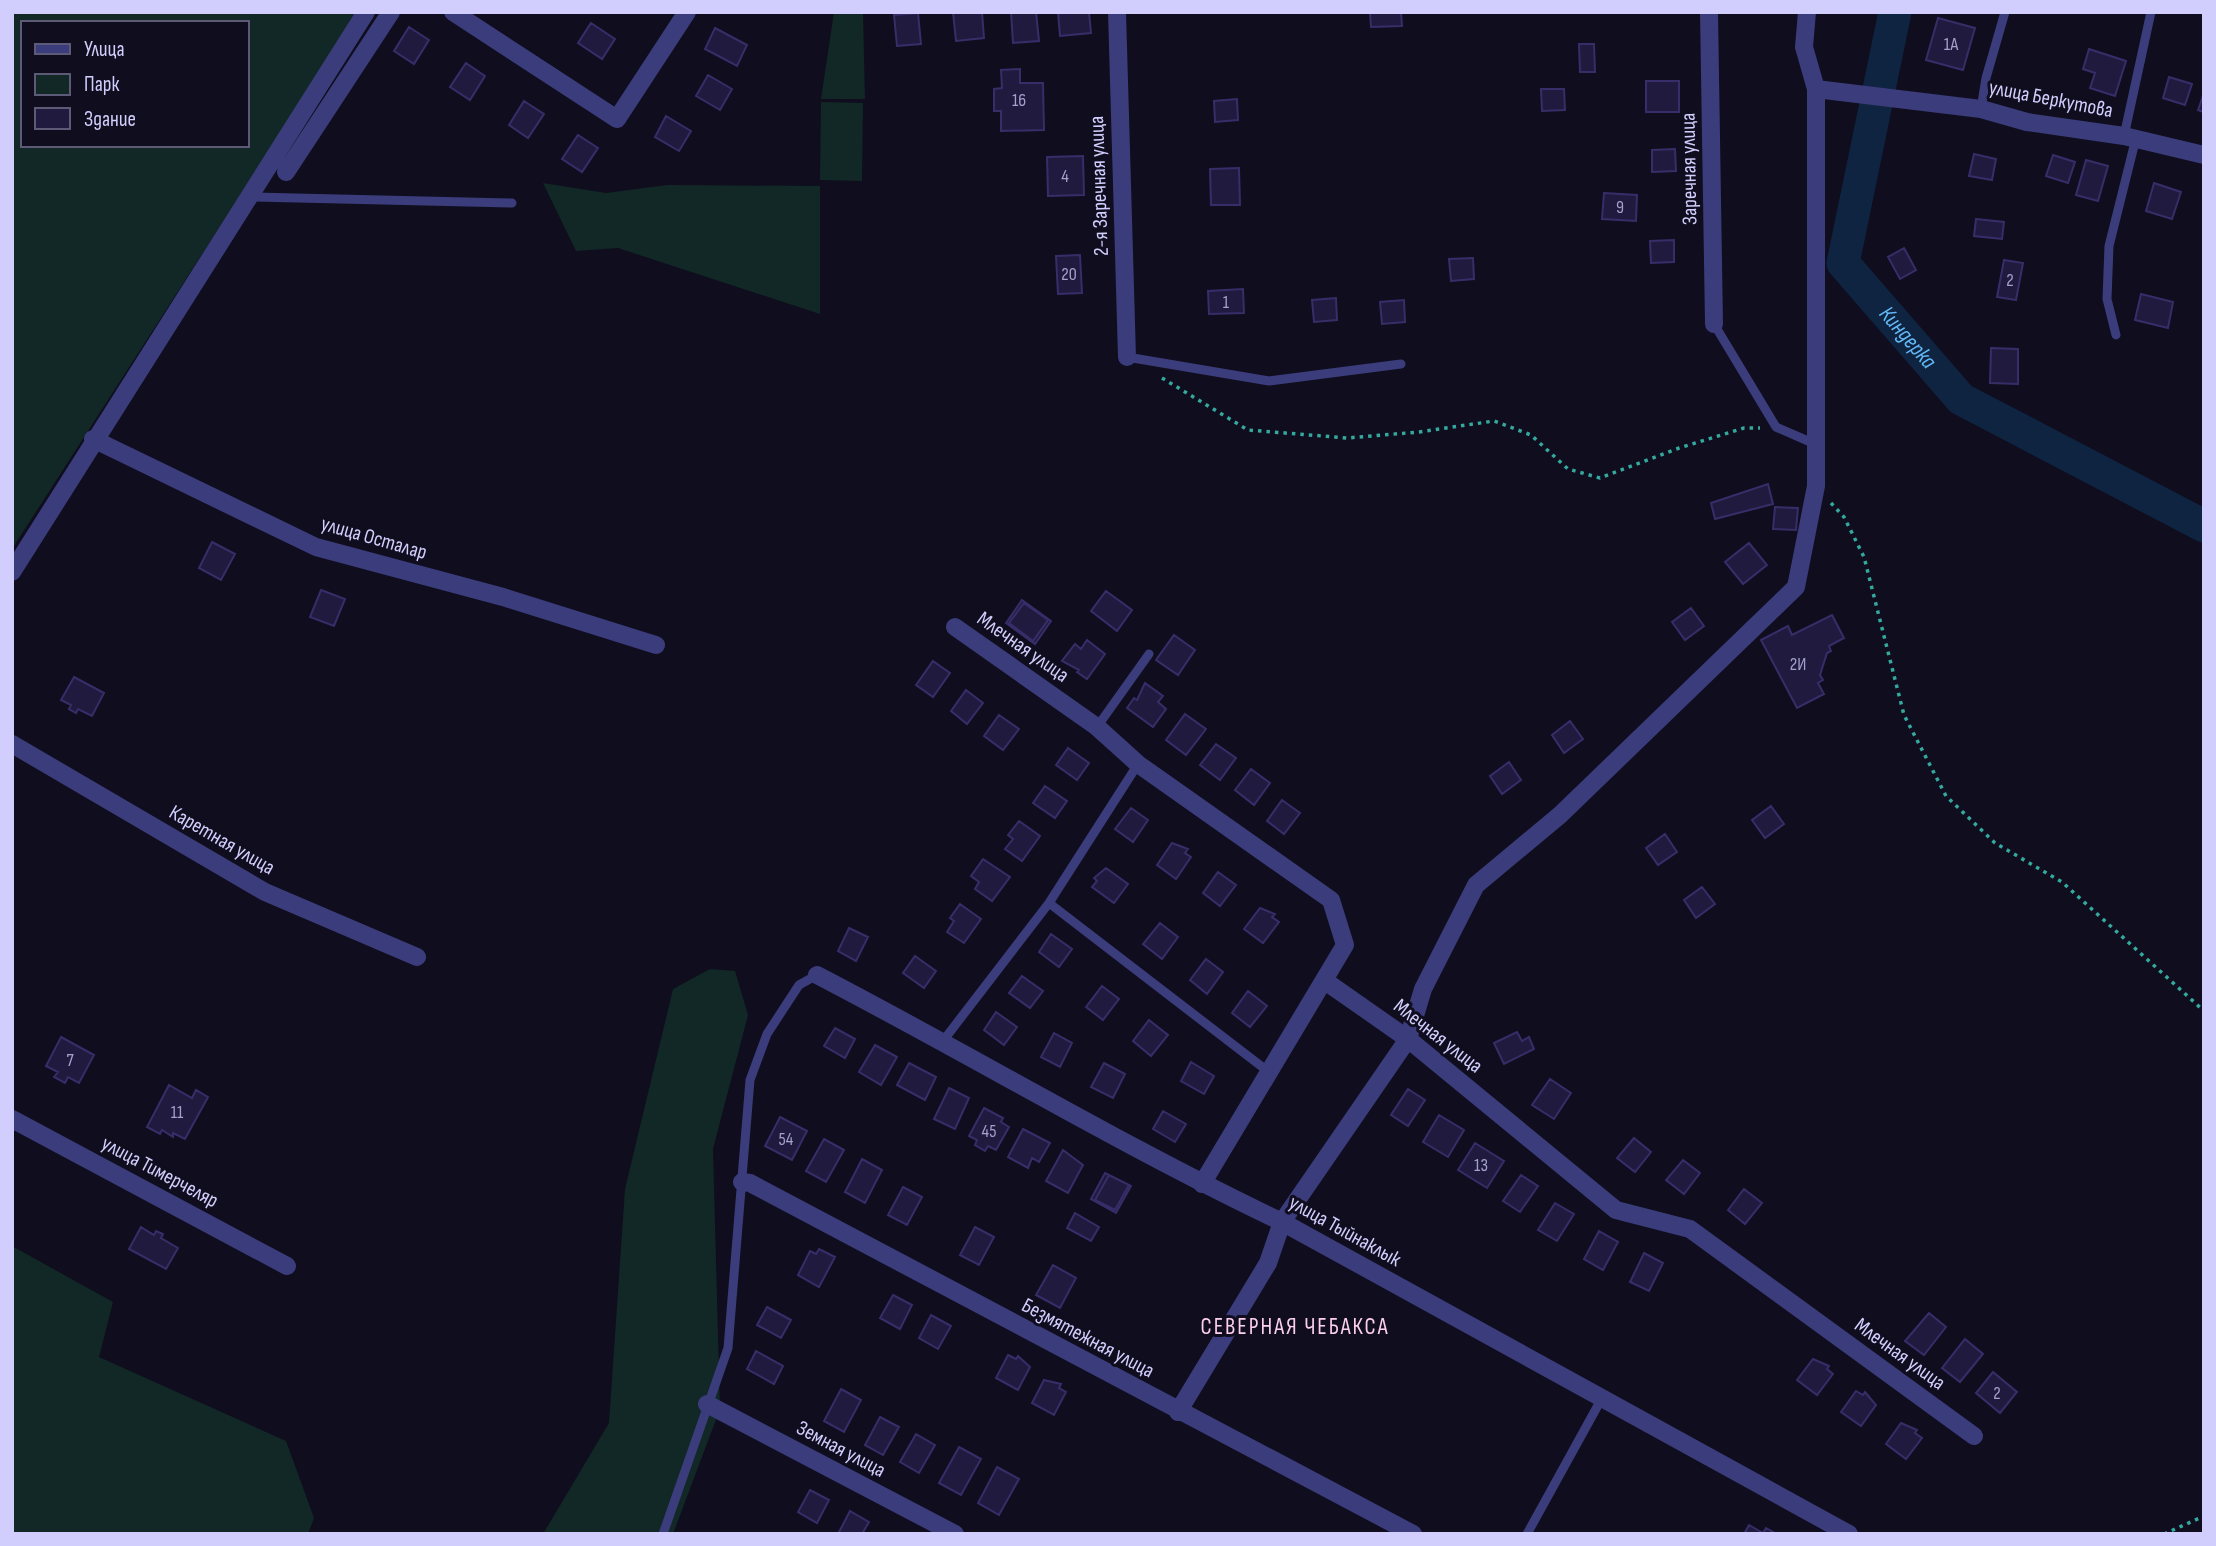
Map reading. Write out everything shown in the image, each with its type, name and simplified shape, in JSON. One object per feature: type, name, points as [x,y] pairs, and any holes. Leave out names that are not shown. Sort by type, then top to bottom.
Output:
[{"type":"street","points":[[12,572],[93,439],[252,197],[366,12]]},
{"type":"street","points":[[286,172],[391,12]]},
{"type":"street","points":[[453,12],[617,118],[687,12]]},
{"type":"street","name":"2-я Заречная улица","points":[[1117,12],[1127,357]]},
{"type":"street","name":"Заречная улица","points":[[1709,12],[1714,324]]},
{"type":"street","points":[[1178,1412],[1268,1262],[1282,1222],[1408,1039],[1423,989],[1476,885],[1560,815],[1796,587],[1816,486],[1815,89],[1804,47],[1807,12]]},
{"type":"street","name":"улица Беркутова","points":[[1815,89],[1889,95],[1981,109],[2027,122],[2130,137],[2204,155]]},
{"type":"street","name":"улица Осталар","points":[[93,439],[316,547],[503,597],[656,645]]},
{"type":"street","name":"Млечная улица","points":[[955,626],[1097,727],[1138,764],[1331,900],[1345,945],[1325,981],[1408,1039],[1616,1210],[1690,1229],[1974,1437]]},
{"type":"street","name":"Каретная улица","points":[[12,744],[265,892],[418,957]]},
{"type":"street","name":"улица Тыйнаклык","points":[[817,975],[943,1041],[1202,1184],[1282,1222],[1849,1534]]},
{"type":"street","points":[[1202,1184],[1325,981]]},
{"type":"street","name":"улица Тимерчеляр","points":[[12,1119],[287,1266]]},
{"type":"street","name":"Безмятежная улица","points":[[741,1182],[750,1183],[1178,1412],[1413,1534]]},
{"type":"street","name":"Земная улица","points":[[706,1404],[956,1534]]},
{"type":"lane","points":[[1981,109],[1986,78],[2005,12]]},
{"type":"lane","points":[[2116,335],[2107,299],[2109,247],[2151,12]]},
{"type":"lane","points":[[252,197],[512,203]]},
{"type":"lane","points":[[1714,324],[1776,427],[1815,444]]},
{"type":"lane","points":[[1127,357],[1269,381],[1401,364]]},
{"type":"lane","points":[[1097,727],[1149,653]]},
{"type":"lane","points":[[943,1041],[1049,903],[1138,764]]},
{"type":"lane","points":[[1049,903],[1270,1073]]},
{"type":"lane","points":[[663,1534],[727,1348],[750,1080],[767,1034],[799,985],[817,975]]},
{"type":"lane","points":[[1527,1534],[1602,1398]]},
{"type":"path","points":[[1160,377],[1248,430],[1347,438],[1419,432],[1494,421],[1531,435],[1568,469],[1600,478],[1679,447],[1744,428],[1776,427]]},
{"type":"path","points":[[1816,486],[1844,517],[1864,558],[1903,715],[1946,796],[1995,843],[2062,883],[2204,1011]]},
{"type":"path","points":[[2164,1534],[2204,1516]]},
{"type":"green space","points":[[12,12],[358,12],[12,549]]},
{"type":"green space","points":[[834,12],[863,12],[865,99],[821,99]]},
{"type":"green space","points":[[821,102],[863,103],[862,181],[820,180]]},
{"type":"green space","points":[[543,183],[606,193],[667,185],[820,186],[820,314],[618,248],[576,251]]},
{"type":"green space","points":[[710,969],[735,971],[748,1015],[713,1149],[720,1409],[673,1534],[543,1534],[609,1423],[625,1189],[673,989]]},
{"type":"green space","points":[[12,1246],[113,1302],[99,1357],[286,1441],[314,1518],[308,1534],[12,1534]]},
{"type":"building","points":[[953,12],[982,12],[984,38],[956,41]]},
{"type":"building","points":[[1011,12],[1036,12],[1039,41],[1013,43]]},
{"type":"building","points":[[1058,12],[1089,12],[1091,33],[1060,36]]},
{"type":"building","points":[[1370,12],[1401,12],[1402,26],[1371,27]]},
{"type":"building","points":[[918,13],[921,44],[897,46],[894,15]]},
{"type":"building","points":[[1938,18],[1975,28],[1963,70],[1926,60]]},
{"type":"building","points":[[591,23],[615,39],[602,59],[578,43]]},
{"type":"building","points":[[409,27],[429,40],[414,64],[394,51]]},
{"type":"building","points":[[715,28],[747,45],[737,66],[705,49]]},
{"type":"building","points":[[1579,44],[1594,44],[1595,72],[1580,72]]},
{"type":"building","points":[[2089,49],[2126,61],[2115,96],[2090,88],[2095,73],[2083,69]]},
{"type":"building","points":[[466,63],[485,76],[470,100],[450,87]]},
{"type":"building","points":[[1020,69],[1020,83],[1043,83],[1044,130],[1001,131],[1001,111],[994,111],[994,89],[1002,88],[1001,70]]},
{"type":"building","points":[[708,75],[732,89],[720,110],[696,96]]},
{"type":"building","points":[[2169,77],[2192,84],[2185,105],[2163,98]]},
{"type":"building","points":[[1646,81],[1679,81],[1679,112],[1646,112]]},
{"type":"building","points":[[1541,89],[1564,89],[1565,110],[1542,111]]},
{"type":"building","points":[[2204,93],[2204,112],[2198,110]]},
{"type":"building","points":[[1237,99],[1238,120],[1215,122],[1214,101]]},
{"type":"building","points":[[524,101],[544,114],[528,138],[509,125]]},
{"type":"building","points":[[666,116],[691,131],[679,151],[655,137]]},
{"type":"building","points":[[578,135],[598,148],[582,172],[562,159]]},
{"type":"building","points":[[1675,149],[1676,171],[1652,172],[1652,150]]},
{"type":"building","points":[[1974,154],[1996,159],[1992,180],[1969,176]]},
{"type":"building","points":[[2053,155],[2075,162],[2068,183],[2046,176]]},
{"type":"building","points":[[1083,156],[1084,195],[1048,196],[1047,157]]},
{"type":"building","points":[[2086,160],[2108,166],[2098,201],[2076,195]]},
{"type":"building","points":[[1239,168],[1240,205],[1211,205],[1210,169]]},
{"type":"building","points":[[2154,183],[2181,192],[2172,219],[2146,211]]},
{"type":"building","points":[[1604,193],[1637,195],[1636,221],[1602,219]]},
{"type":"building","points":[[1976,219],[2004,222],[2002,239],[1974,236]]},
{"type":"building","points":[[1674,240],[1674,262],[1651,263],[1650,241]]},
{"type":"building","points":[[1904,248],[1916,270],[1900,279],[1888,257]]},
{"type":"building","points":[[1080,255],[1082,293],[1058,294],[1056,256]]},
{"type":"building","points":[[1473,258],[1474,279],[1451,281],[1449,259]]},
{"type":"building","points":[[2004,260],[2023,263],[2016,300],[1997,297]]},
{"type":"building","points":[[1243,289],[1244,313],[1209,314],[1208,291]]},
{"type":"building","points":[[2141,294],[2173,302],[2168,328],[2135,320]]},
{"type":"building","points":[[1336,298],[1337,320],[1314,322],[1312,300]]},
{"type":"building","points":[[1404,300],[1405,322],[1382,324],[1380,302]]},
{"type":"building","points":[[1991,348],[2018,349],[2018,384],[1990,383]]},
{"type":"building","points":[[1768,484],[1773,504],[1715,519],[1711,503]]},
{"type":"building","points":[[1775,507],[1798,508],[1796,530],[1773,529]]},
{"type":"building","points":[[212,542],[235,554],[221,580],[199,568]]},
{"type":"building","points":[[1749,543],[1767,565],[1743,584],[1725,562]]},
{"type":"building","points":[[321,590],[345,599],[334,626],[310,617]]},
{"type":"building","points":[[1106,591],[1132,610],[1117,631],[1091,611]]},
{"type":"building","points":[[1022,600],[1051,621],[1035,644],[1006,623]]},
{"type":"building","points":[[1024,603],[1048,620],[1033,641],[1009,623]]},
{"type":"building","points":[[1691,608],[1704,626],[1685,640],[1672,622]]},
{"type":"building","points":[[1832,615],[1844,638],[1829,646],[1831,651],[1827,653],[1820,675],[1823,680],[1818,683],[1824,694],[1797,708],[1761,640],[1788,626],[1792,635]]},
{"type":"building","points":[[1174,635],[1195,650],[1178,675],[1156,660]]},
{"type":"building","points":[[1087,640],[1105,654],[1087,679],[1077,672],[1079,670],[1062,661],[1075,644],[1081,649]]},
{"type":"building","points":[[933,661],[950,673],[933,697],[916,685]]},
{"type":"building","points":[[74,677],[104,693],[92,716],[78,709],[76,713],[69,709],[71,705],[61,700]]},
{"type":"building","points":[[1145,683],[1163,696],[1158,702],[1166,709],[1153,727],[1127,708],[1134,698],[1137,700]]},
{"type":"building","points":[[966,690],[983,703],[967,724],[951,711]]},
{"type":"building","points":[[1185,714],[1206,729],[1186,755],[1166,740]]},
{"type":"building","points":[[999,715],[1019,729],[1003,750],[984,736]]},
{"type":"building","points":[[1570,721],[1583,739],[1564,753],[1552,735]]},
{"type":"building","points":[[1216,744],[1236,758],[1220,780],[1200,765]]},
{"type":"building","points":[[1068,748],[1089,763],[1077,780],[1056,765]]},
{"type":"building","points":[[1509,762],[1521,780],[1502,794],[1490,776]]},
{"type":"building","points":[[1251,769],[1270,783],[1254,805],[1235,790]]},
{"type":"building","points":[[1045,786],[1067,801],[1055,818],[1033,803]]},
{"type":"building","points":[[1282,800],[1300,813],[1284,834],[1267,821]]},
{"type":"building","points":[[1771,806],[1784,824],[1765,838],[1752,820]]},
{"type":"building","points":[[1131,808],[1148,820],[1133,842],[1115,829]]},
{"type":"building","points":[[1019,821],[1040,836],[1022,861],[1005,849],[1013,839],[1008,835]]},
{"type":"building","points":[[1665,834],[1677,852],[1658,865],[1646,848]]},
{"type":"building","points":[[1172,843],[1188,849],[1185,853],[1191,857],[1176,879],[1157,865]]},
{"type":"building","points":[[983,859],[1010,877],[992,901],[975,889],[979,882],[971,876]]},
{"type":"building","points":[[1106,868],[1128,884],[1114,903],[1092,887],[1097,881],[1094,878]]},
{"type":"building","points":[[1218,872],[1236,885],[1220,906],[1203,893]]},
{"type":"building","points":[[1702,887],[1715,904],[1696,918],[1684,900]]},
{"type":"building","points":[[960,904],[981,919],[964,943],[947,932],[954,921],[950,918]]},
{"type":"building","points":[[1260,908],[1275,914],[1272,917],[1279,922],[1263,943],[1244,929]]},
{"type":"building","points":[[1160,923],[1178,937],[1162,959],[1143,944]]},
{"type":"building","points":[[849,928],[868,937],[856,961],[838,951]]},
{"type":"building","points":[[1051,934],[1072,949],[1059,967],[1039,952]]},
{"type":"building","points":[[915,956],[936,971],[924,988],[903,973]]},
{"type":"building","points":[[1206,959],[1223,972],[1207,994],[1190,980]]},
{"type":"building","points":[[1022,976],[1043,991],[1030,1008],[1009,993]]},
{"type":"building","points":[[1102,986],[1119,999],[1103,1020],[1086,1007]]},
{"type":"building","points":[[1248,991],[1267,1006],[1250,1027],[1232,1013]]},
{"type":"building","points":[[996,1012],[1017,1027],[1004,1045],[984,1030]]},
{"type":"building","points":[[1149,1020],[1168,1035],[1151,1056],[1133,1041]]},
{"type":"building","points":[[835,1028],[855,1039],[845,1058],[824,1046]]},
{"type":"building","points":[[1517,1032],[1522,1041],[1529,1037],[1534,1049],[1504,1064],[1494,1043]]},
{"type":"building","points":[[1054,1033],[1072,1043],[1060,1067],[1041,1057]]},
{"type":"building","points":[[61,1037],[94,1055],[79,1083],[68,1077],[65,1083],[54,1077],[58,1072],[46,1066]]},
{"type":"building","points":[[875,1045],[897,1057],[881,1085],[859,1072]]},
{"type":"building","points":[[1191,1062],[1214,1076],[1204,1094],[1181,1081]]},
{"type":"building","points":[[909,1063],[936,1077],[925,1100],[897,1085]]},
{"type":"building","points":[[1104,1063],[1125,1074],[1113,1098],[1091,1087]]},
{"type":"building","points":[[1550,1079],[1571,1093],[1554,1119],[1532,1105]]},
{"type":"building","points":[[169,1085],[192,1098],[196,1090],[208,1097],[185,1139],[173,1133],[173,1137],[162,1130],[160,1134],[147,1127]]},
{"type":"building","points":[[949,1088],[969,1098],[955,1129],[934,1119]]},
{"type":"building","points":[[1408,1089],[1425,1100],[1408,1126],[1391,1115]]},
{"type":"building","points":[[984,1108],[1003,1118],[1001,1122],[1009,1127],[996,1150],[988,1146],[985,1151],[975,1145],[977,1140],[969,1136]]},
{"type":"building","points":[[1163,1111],[1186,1124],[1175,1142],[1153,1129]]},
{"type":"building","points":[[1439,1115],[1464,1130],[1448,1157],[1423,1142]]},
{"type":"building","points":[[780,1117],[807,1131],[792,1160],[765,1146]]},
{"type":"building","points":[[1023,1129],[1050,1143],[1039,1162],[1032,1158],[1028,1168],[1008,1157]]},
{"type":"building","points":[[1634,1138],[1651,1152],[1635,1172],[1617,1158]]},
{"type":"building","points":[[824,1139],[844,1150],[826,1182],[806,1171]]},
{"type":"building","points":[[1475,1143],[1504,1161],[1487,1188],[1458,1170]]},
{"type":"building","points":[[1063,1150],[1083,1165],[1068,1193],[1046,1181]]},
{"type":"building","points":[[862,1159],[882,1170],[865,1203],[845,1192]]},
{"type":"building","points":[[1683,1160],[1700,1173],[1684,1194],[1666,1180]]},
{"type":"building","points":[[1105,1173],[1131,1186],[1116,1213],[1091,1199]]},
{"type":"building","points":[[1109,1175],[1129,1185],[1115,1210],[1095,1200]]},
{"type":"building","points":[[1521,1175],[1538,1186],[1520,1212],[1503,1201]]},
{"type":"building","points":[[903,1187],[922,1197],[907,1225],[888,1215]]},
{"type":"building","points":[[1744,1189],[1762,1203],[1745,1224],[1728,1210]]},
{"type":"building","points":[[1555,1203],[1574,1214],[1557,1241],[1538,1230]]},
{"type":"building","points":[[1075,1213],[1099,1227],[1091,1241],[1067,1228]]},
{"type":"building","points":[[141,1227],[154,1235],[156,1231],[163,1234],[161,1238],[178,1248],[166,1269],[129,1249]]},
{"type":"building","points":[[975,1227],[994,1237],[979,1265],[960,1255]]},
{"type":"building","points":[[1599,1231],[1618,1242],[1603,1270],[1584,1259]]},
{"type":"building","points":[[819,1249],[835,1257],[819,1287],[798,1275],[810,1251],[816,1254]]},
{"type":"building","points":[[1644,1253],[1663,1263],[1649,1291],[1630,1282]]},
{"type":"building","points":[[1053,1265],[1076,1278],[1060,1308],[1036,1295]]},
{"type":"building","points":[[893,1295],[912,1305],[900,1329],[880,1318]]},
{"type":"building","points":[[767,1307],[791,1320],[781,1338],[757,1325]]},
{"type":"building","points":[[1929,1313],[1946,1327],[1924,1355],[1905,1341]]},
{"type":"building","points":[[931,1315],[951,1326],[938,1349],[919,1338]]},
{"type":"building","points":[[1965,1339],[1983,1354],[1960,1382],[1942,1368]]},
{"type":"building","points":[[756,1351],[783,1366],[774,1384],[747,1369]]},
{"type":"building","points":[[1008,1355],[1016,1359],[1018,1356],[1030,1367],[1018,1390],[996,1378]]},
{"type":"building","points":[[1813,1359],[1829,1366],[1827,1369],[1833,1374],[1817,1395],[1797,1380]]},
{"type":"building","points":[[1993,1372],[2017,1392],[2000,1413],[1976,1393]]},
{"type":"building","points":[[1044,1380],[1061,1384],[1059,1388],[1066,1392],[1054,1415],[1032,1403]]},
{"type":"building","points":[[841,1389],[861,1400],[844,1432],[824,1421]]},
{"type":"building","points":[[1856,1391],[1863,1395],[1865,1392],[1876,1405],[1861,1426],[1841,1412]]},
{"type":"building","points":[[880,1417],[899,1427],[883,1455],[865,1445]]},
{"type":"building","points":[[1901,1423],[1917,1430],[1915,1433],[1922,1438],[1906,1459],[1886,1444]]},
{"type":"building","points":[[916,1434],[935,1445],[919,1473],[900,1462]]},
{"type":"building","points":[[959,1447],[981,1459],[961,1495],[939,1483]]},
{"type":"building","points":[[997,1467],[1019,1479],[999,1515],[978,1503]]},
{"type":"building","points":[[810,1490],[829,1500],[817,1523],[798,1512]]},
{"type":"building","points":[[850,1511],[869,1522],[862,1534],[838,1534]]},
{"type":"building","points":[[1749,1525],[1763,1533],[1766,1528],[1775,1533],[1744,1534]]},
{"type":"waterway","name":"Киндерка","points":[[1895,12],[1843,263],[1961,399],[2204,526]]},
{"type":"district","name":"СЕВЕРНАЯ ЧЕБАКСА","points":[[1295,1327]]}]
